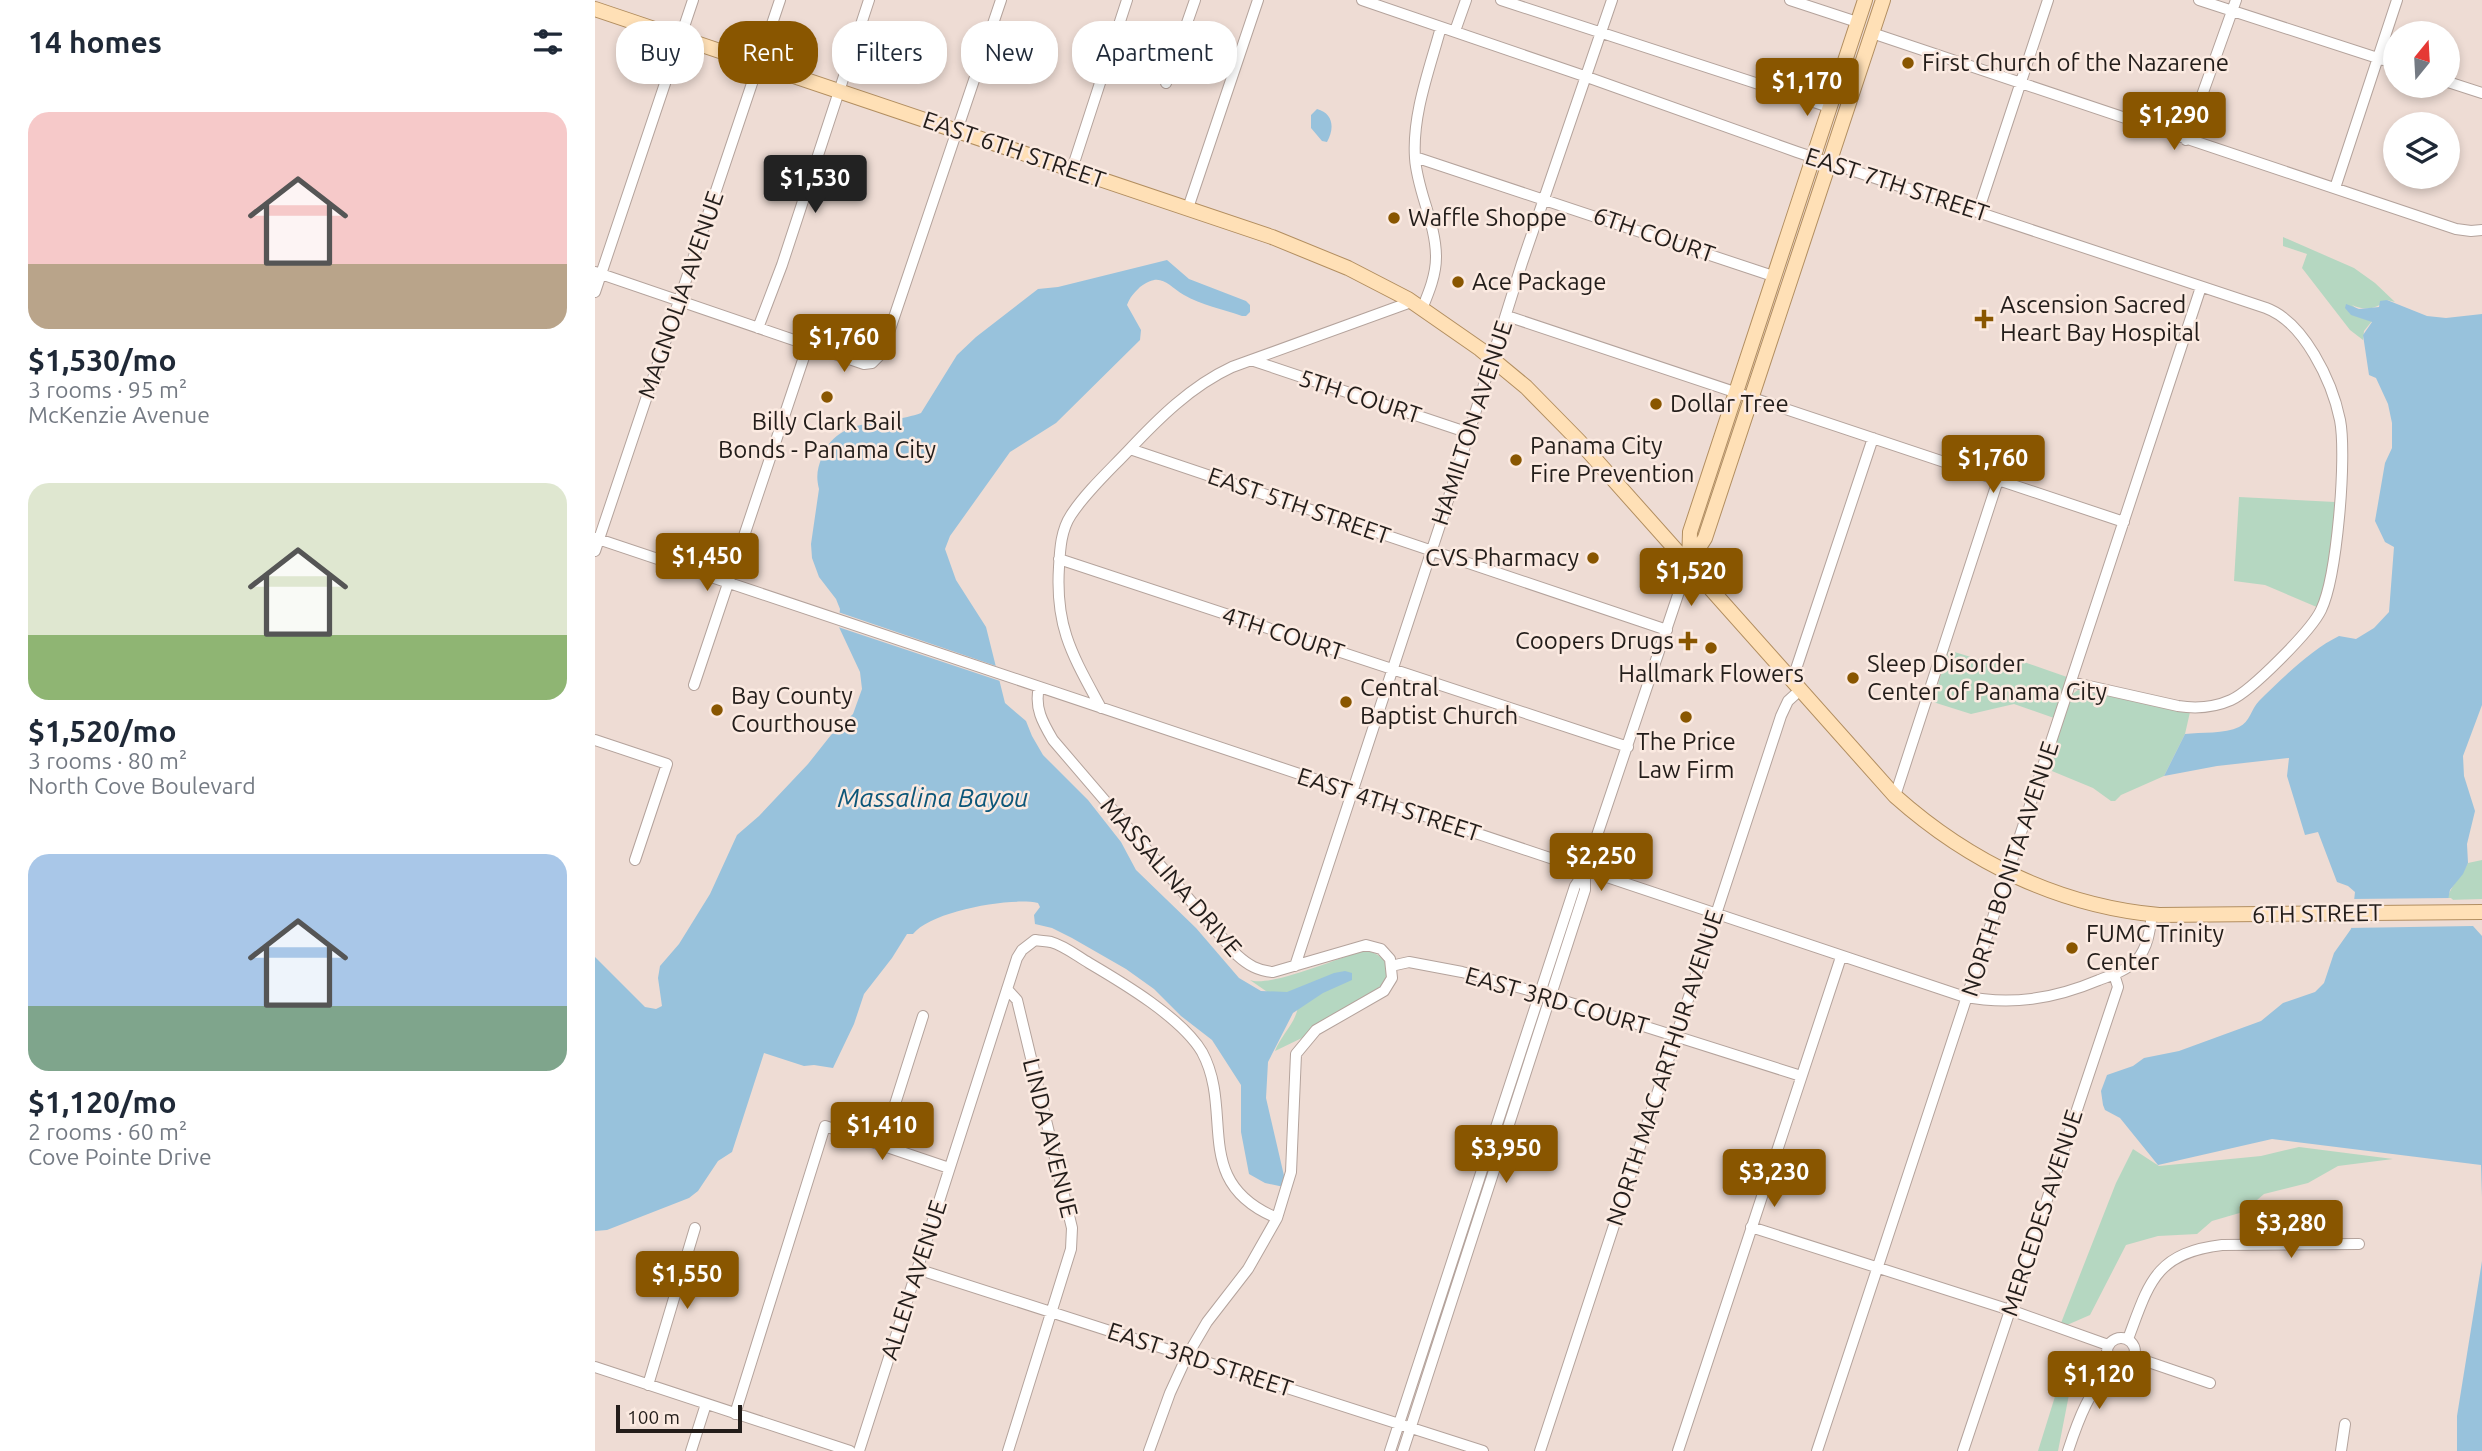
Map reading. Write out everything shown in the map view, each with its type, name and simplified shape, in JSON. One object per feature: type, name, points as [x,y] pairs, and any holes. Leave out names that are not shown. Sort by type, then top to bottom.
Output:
[{"type":"main road","points":[[1688,565],[1690,532],[1865,0]]},
{"type":"main road","points":[[1688,565],[1705,538],[1883,0]]},
{"type":"main road","name":"EAST 6TH STREET","points":[[597,9],[632,21]]},
{"type":"main road","points":[[1856,80],[1855,63],[1861,31],[1857,22]]},
{"type":"main road","name":"EAST 6TH STREET","points":[[818,84],[1188,208],[1327,258],[1417,305],[1493,359],[1564,424],[1787,677]]},
{"type":"main road","name":"6TH STREET","points":[[1787,677],[1895,796],[1949,840],[2008,873],[2078,900],[2152,914],[2482,912]]},
{"type":"street","points":[[686,21],[693,0]]},
{"type":"street","name":"MAGNOLIA AVENUE","points":[[773,21],[780,0]]},
{"type":"street","points":[[758,328],[782,265],[869,0]]},
{"type":"street","points":[[598,273],[864,364],[872,363],[882,353],[1001,0]]},
{"type":"street","points":[[1072,169],[1127,0]]},
{"type":"street","points":[[1188,21],[1195,0]]},
{"type":"street","points":[[1188,208],[1258,0]]},
{"type":"street","name":"EAST 7TH STREET","points":[[1362,0],[1829,163],[2275,311],[2294,325],[2330,389],[2340,421],[2341,471],[2336,545],[2328,589],[2319,614],[2310,627],[2247,689],[2237,697],[2207,708],[2186,708],[2071,682]]},
{"type":"street","points":[[1455,31],[1466,0]]},
{"type":"street","points":[[1501,0],[1829,107]]},
{"type":"street","name":"HAMILTON AVENUE","points":[[1295,966],[1522,263],[1612,0]]},
{"type":"street","points":[[1790,0],[1857,22]]},
{"type":"street","points":[[1978,212],[2048,0]]},
{"type":"street","points":[[2200,0],[2234,5],[2383,60]]},
{"type":"street","points":[[2335,188],[2396,0]]},
{"type":"street","points":[[2186,139],[2234,5]]},
{"type":"street","points":[[1101,708],[1073,658],[1064,633],[1059,603],[1059,559],[1064,529],[1070,516],[1130,449],[1188,394],[1224,371],[1417,305],[1433,278],[1436,254],[1415,157],[1420,102],[1441,27]]},
{"type":"street","points":[[1872,33],[2456,229],[2482,230]]},
{"type":"street","points":[[595,292],[598,273],[665,84]]},
{"type":"street","name":"MAGNOLIA AVENUE","points":[[595,551],[597,538],[752,84]]},
{"type":"street","points":[[2461,86],[2482,93]]},
{"type":"street","name":"6TH COURT","points":[[1415,157],[1773,276]]},
{"type":"street","name":"NORTH BONITA AVENUE","points":[[1817,1451],[2201,286]]},
{"type":"street","points":[[1507,316],[2124,522]]},
{"type":"street","points":[[694,685],[808,345]]},
{"type":"street","name":"5TH COURT","points":[[1251,360],[1469,433]]},
{"type":"street","points":[[1787,677],[1796,669],[1873,438]]},
{"type":"street","name":"EAST 5TH STREET","points":[[1130,449],[1667,630]]},
{"type":"street","points":[[1895,796],[1998,480]]},
{"type":"street","name":"EAST 4TH STREET","points":[[597,538],[1967,997],[2004,1002],[2037,999],[2065,993],[2114,974],[2132,964],[2142,953],[2152,914]]},
{"type":"street","name":"4TH COURT","points":[[1059,559],[1627,747]]},
{"type":"street","points":[[1390,1451],[1405,1426],[1546,995],[1575,887],[1585,871],[1688,565]]},
{"type":"street","name":"MASSALINA DRIVE","points":[[1039,687],[1039,713],[1053,740],[1248,965],[1261,971],[1273,972],[1366,945],[1381,949],[1391,966]]},
{"type":"street","name":"NORTH MAC ARTHUR AVENUE","points":[[1540,1451],[1781,716],[1788,701],[1799,691]]},
{"type":"street","points":[[595,740],[667,764],[635,860]]},
{"type":"street","points":[[1007,989],[1022,950],[1035,940],[1064,948],[1163,1011],[1202,1052],[1211,1076],[1215,1099],[1218,1146],[1232,1183],[1249,1202],[1277,1218]]},
{"type":"street","points":[[1678,1451],[1841,957]]},
{"type":"street","name":"EAST 3RD COURT","points":[[1391,966],[1409,962],[1462,972],[1546,995],[1801,1076]]},
{"type":"street","points":[[1149,1451],[1187,1356],[1207,1322],[1248,1269],[1277,1218],[1291,1172],[1296,1054],[1317,1030],[1384,991],[1392,978],[1391,966]]},
{"type":"street","name":"MERCEDES AVENUE","points":[[1963,1451],[2118,988],[2114,974]]},
{"type":"street","name":"ALLEN AVENUE","points":[[859,1451],[1007,989]]},
{"type":"street","name":"LINDA AVENUE","points":[[1007,989],[1017,1000],[1072,1228],[1071,1249],[1008,1451]]},
{"type":"street","points":[[882,1145],[923,1016]]},
{"type":"street","points":[[735,1413],[825,1126],[949,1168]]},
{"type":"street","points":[[1751,1227],[2010,1310],[2108,1345]]},
{"type":"street","points":[[648,1385],[695,1228]]},
{"type":"street","points":[[2128,1339],[2148,1287],[2161,1269],[2176,1257],[2201,1248],[2221,1245],[2360,1244]]},
{"type":"street","name":"EAST 3RD STREET","points":[[917,1269],[1483,1451]]},
{"type":"street","points":[[2117,1338],[2128,1339],[2135,1348],[2134,1357],[2124,1366],[2112,1363],[2106,1353],[2108,1345],[2117,1338]]},
{"type":"street","points":[[2134,1357],[2210,1383]]},
{"type":"street","points":[[2068,1451],[2080,1413],[2092,1390],[2112,1363]]},
{"type":"street","points":[[595,1367],[849,1451]]},
{"type":"street","points":[[691,1451],[706,1404]]},
{"type":"street","points":[[2341,1451],[2345,1424]]},
{"type":"street","points":[[1403,1451],[1405,1426]]},
{"type":"green space","points":[[2283,237],[2354,268],[2395,302],[2387,300],[2370,308],[2352,305],[2372,321],[2364,331],[2363,340],[2350,330],[2302,268],[2307,254],[2283,246]]},
{"type":"green space","points":[[2239,497],[2335,502],[2331,550],[2319,608],[2265,585],[2234,581]]},
{"type":"green space","points":[[1948,650],[1984,661],[2021,661],[2067,677],[2054,718],[2014,704],[1971,714],[1933,702]]},
{"type":"green space","points":[[2078,690],[2190,712],[2185,734],[2164,776],[2111,801],[2093,788],[2047,769],[2070,696]]},
{"type":"green space","points":[[2482,860],[2482,899],[2447,900],[2468,863]]},
{"type":"green space","points":[[1365,950],[1385,962],[1387,973],[1381,986],[1306,1036],[1275,1051],[1295,1017],[1298,1005],[1273,996],[1250,980],[1273,980]]},
{"type":"green space","points":[[2299,1147],[2393,1159],[2338,1166],[2308,1183],[2264,1194],[2243,1212],[2212,1221],[2197,1234],[2158,1236],[2126,1245],[2090,1315],[2067,1325],[2061,1323],[2116,1183],[2133,1149],[2159,1166],[2261,1156]]},
{"type":"green space","points":[[2067,1358],[2074,1369],[2058,1451],[2038,1451]]},
{"type":"water","points":[[1317,109],[1326,114],[1331,122],[1327,142],[1322,141],[1311,128],[1311,115]]},
{"type":"water","name":"Massalina Bayou","points":[[1167,260],[1189,279],[1246,301],[1250,305],[1250,312],[1242,316],[1205,304],[1159,280],[1147,282],[1140,287],[1127,305],[1141,330],[1140,340],[1056,423],[1010,452],[950,536],[945,549],[956,580],[986,627],[1005,703],[1026,721],[1043,755],[1088,800],[1121,842],[1136,870],[1196,928],[1239,978],[1261,991],[1287,992],[1334,973],[1352,973],[1352,980],[1323,993],[1293,1013],[1268,1062],[1266,1098],[1285,1180],[1284,1187],[1265,1183],[1249,1174],[1241,1132],[1241,1085],[1212,1040],[1181,1016],[1154,989],[1126,969],[1052,928],[1035,924],[1034,915],[1040,907],[1038,903],[1009,902],[953,913],[922,926],[913,934],[907,934],[864,994],[854,1024],[833,1068],[804,1066],[764,1053],[732,1152],[718,1161],[698,1191],[689,1198],[607,1230],[595,1231],[595,957],[645,1007],[656,1009],[662,1006],[658,978],[660,966],[679,944],[710,894],[737,835],[759,816],[853,714],[862,689],[860,672],[838,625],[840,609],[836,599],[819,577],[812,558],[811,544],[819,489],[818,469],[829,444],[839,434],[851,428],[921,413],[957,355],[1038,289],[1058,287]]},
{"type":"water","points":[[2387,300],[2427,316],[2446,318],[2482,314],[2482,705],[2463,756],[2464,776],[2475,811],[2467,844],[2468,863],[2450,890],[2448,900],[2482,934],[2482,1197],[2481,1165],[2272,1139],[2158,1165],[2120,1118],[2105,1110],[2101,1091],[2107,1075],[2133,1066],[2144,1058],[2179,1051],[2261,1021],[2283,1003],[2315,992],[2324,983],[2334,953],[2351,929],[2355,892],[2337,882],[2318,832],[2305,835],[2287,776],[2289,758],[2217,766],[2164,776],[2185,734],[2220,732],[2239,727],[2246,722],[2259,701],[2307,657],[2339,636],[2356,639],[2374,628],[2389,612],[2394,547],[2385,542],[2375,521],[2385,463],[2392,448],[2392,423],[2388,404],[2376,378],[2369,375],[2363,335],[2372,322],[2351,315],[2345,308],[2346,304],[2359,309],[2379,307],[2380,301]]},
{"type":"water","points":[[2482,1261],[2482,1451],[2457,1451],[2457,1416]]},
{"type":"pier","points":[[838,612],[999,667],[1003,682],[835,626]]},
{"type":"pier","points":[[2451,898],[2482,928],[2482,936],[2473,926],[2347,928],[2351,899]]},
{"type":"place","name":"First Church of the Nazarene","points":[[1908,63]]},
{"type":"place","name":"Waffle Shoppe","points":[[1394,218]]},
{"type":"place","name":"Ace Package","points":[[1458,282]]},
{"type":"place","name":"Ascension Sacred Heart Bay Hospital","points":[[1984,319]]},
{"type":"place","name":"Billy Clark Bail Bonds - Panama City","points":[[827,397]]},
{"type":"place","name":"Dollar Tree","points":[[1656,404]]},
{"type":"place","name":"Panama City Fire Prevention","points":[[1516,460]]},
{"type":"place","name":"CVS Pharmacy","points":[[1593,558]]},
{"type":"place","name":"Coopers Drugs","points":[[1688,641]]},
{"type":"place","name":"Hallmark Flowers","points":[[1711,648]]},
{"type":"place","name":"Sleep Disorder Center of Panama City","points":[[1853,678]]},
{"type":"place","name":"Central Baptist Church","points":[[1346,702]]},
{"type":"place","name":"Bay County Courthouse","points":[[717,710]]},
{"type":"place","name":"The Price Law Firm","points":[[1686,717]]},
{"type":"place","name":"FUMC Trinity Center","points":[[2072,948]]}]
